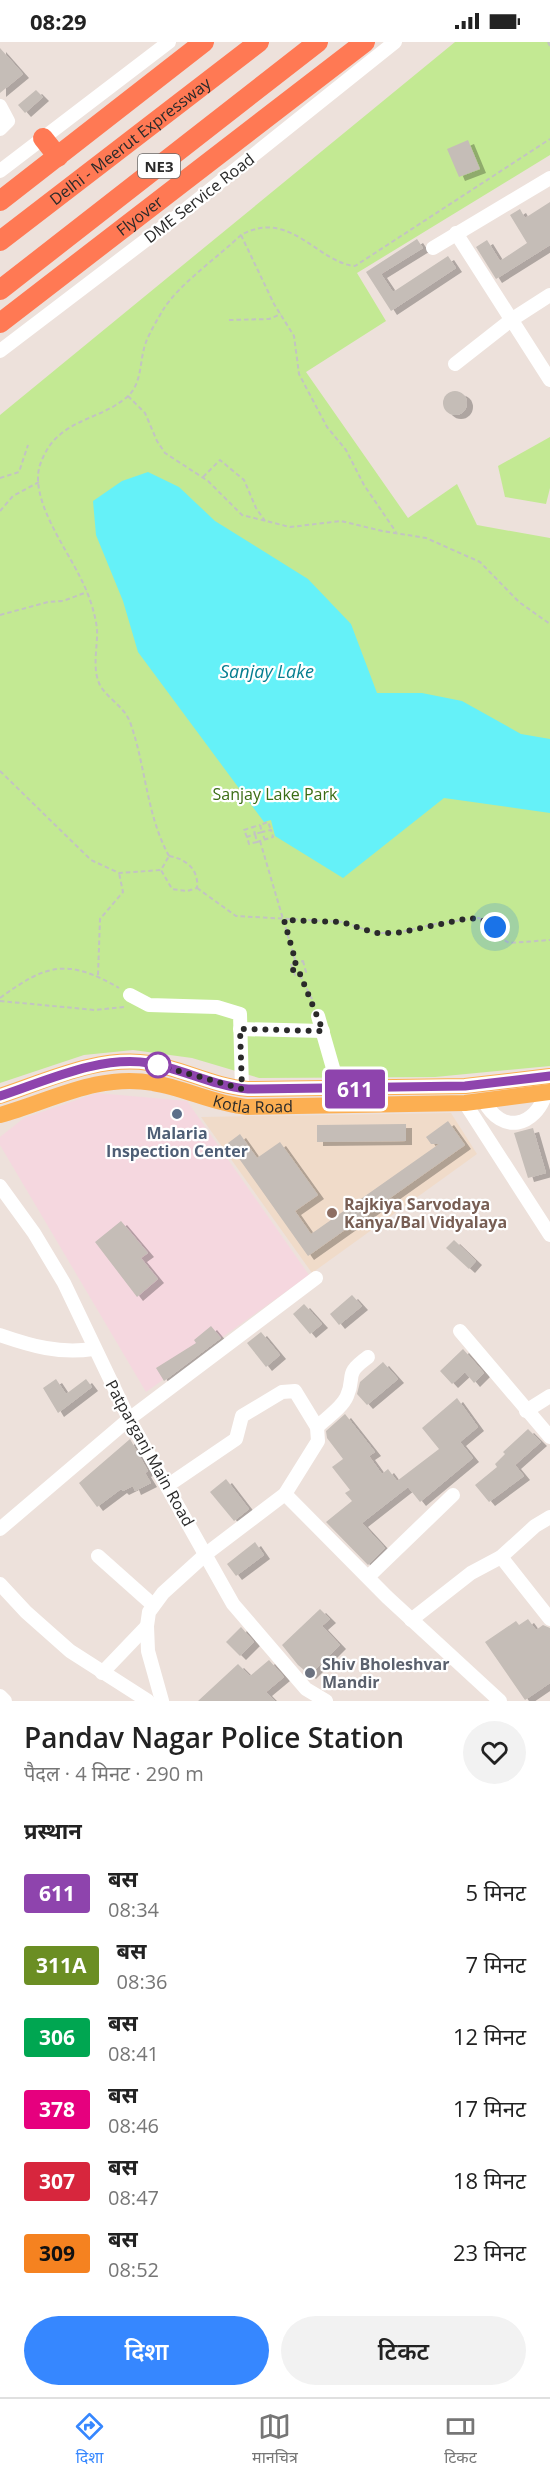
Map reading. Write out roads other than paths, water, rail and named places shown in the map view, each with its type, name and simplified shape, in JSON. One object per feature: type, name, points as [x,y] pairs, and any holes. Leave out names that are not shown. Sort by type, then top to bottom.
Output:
[{"type":"highway","points":[[0,201],[204,42]]},
{"type":"highway","name":"Delhi - Meerut Expressway","points":[[0,241],[259,42]]},
{"type":"highway","name":"NE3","points":[[0,290],[318,42]]},
{"type":"highway","name":"Flyover","points":[[0,323],[365,42]]},
{"type":"highway","points":[[43,138],[58,157]]},
{"type":"main road","name":"Kotla Road","points":[[0,1096],[94,1066],[131,1062],[159,1065],[242,1089],[549,1087]]},
{"type":"main road","name":"Kotla Road","points":[[1,1117],[86,1086],[115,1081],[156,1083],[228,1104],[247,1107],[465,1103],[549,1087]]},
{"type":"street","points":[[0,171],[169,42]]},
{"type":"street","name":"DME Service Road","points":[[0,351],[180,214],[395,42]]},
{"type":"street","points":[[0,106],[8,121],[0,129]]},
{"type":"street","points":[[433,248],[550,178]]},
{"type":"street","points":[[456,233],[550,380]]},
{"type":"street","points":[[455,364],[512,320],[550,295]]},
{"type":"street","points":[[130,994],[148,1005],[218,1007],[240,1014],[242,1089]]},
{"type":"street","points":[[318,1016],[339,1089]]},
{"type":"street","points":[[240,1029],[323,1031]]},
{"type":"street","points":[[484,1101],[496,1119],[504,1123],[529,1119],[539,1110],[549,1087]]},
{"type":"street","points":[[465,1103],[550,1235]]},
{"type":"street","name":"Patparganj Main Road","points":[[0,1186],[34,1233],[64,1283],[93,1349],[129,1419],[233,1604],[306,1689],[326,1701]]},
{"type":"street","points":[[0,1529],[129,1419],[316,1278]]},
{"type":"street","points":[[460,1331],[550,1437]]},
{"type":"street","points":[[0,1335],[38,1348],[69,1352],[93,1349]]},
{"type":"street","points":[[317,1427],[343,1403],[348,1394],[350,1375],[354,1367],[368,1357]]},
{"type":"street","points":[[162,1701],[148,1651],[147,1626],[153,1605],[206,1554],[285,1494],[318,1441],[317,1427],[295,1391],[287,1390],[242,1416],[236,1439],[167,1486]]},
{"type":"street","points":[[526,1411],[550,1396]]},
{"type":"street","points":[[285,1494],[411,1620],[500,1701]]},
{"type":"street","points":[[368,1577],[453,1495]]},
{"type":"street","points":[[411,1620],[471,1573],[501,1557],[536,1526],[550,1517]]},
{"type":"street","points":[[98,1557],[153,1605]]},
{"type":"street","points":[[501,1557],[550,1619]]},
{"type":"street","points":[[0,1584],[26,1612],[61,1643],[102,1673],[148,1701]]},
{"type":"street","points":[[102,1673],[147,1626]]},
{"type":"street","points":[[0,1696],[5,1701]]},
{"type":"water","name":"Sanjay Lake","points":[[148,472],[179,487],[215,521],[308,579],[351,624],[377,693],[422,693],[462,701],[521,734],[550,739],[550,813],[444,798],[343,878],[275,836],[271,820],[264,822],[138,652],[123,601],[96,535],[93,501],[122,481]]},
{"type":"place","name":"Malaria Inspection Center","points":[[177,1114]]},
{"type":"place","name":"Rajkiya Sarvodaya Kanya/Bal Vidyalaya","points":[[332,1213]]},
{"type":"place","name":"Shiv Bholeshvar Mandir","points":[[310,1673]]},
{"type":"park label","name":"Sanjay Lake Park","points":[[275,794]]}]
